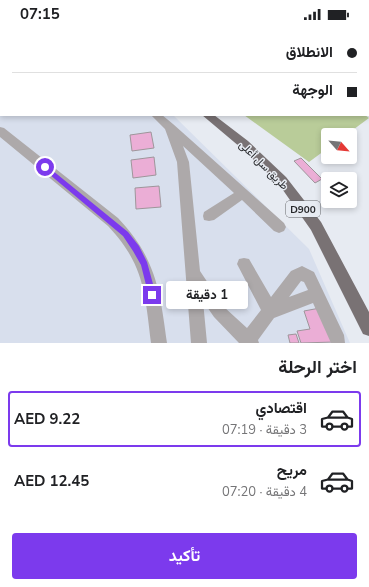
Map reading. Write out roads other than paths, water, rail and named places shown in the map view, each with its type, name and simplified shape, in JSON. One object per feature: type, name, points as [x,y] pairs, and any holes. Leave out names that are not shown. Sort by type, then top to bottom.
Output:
[{"type":"main road","name":"طريق سل أعلى","points":[[208,116],[244,144],[286,186],[316,226],[369,328]]},
{"type":"lane","points":[[157,116],[279,227]]},
{"type":"lane","points":[[169,126],[177,143],[183,162],[199,343]]},
{"type":"lane","points":[[0,131],[113,222],[129,239],[144,265],[150,284],[159,343]]},
{"type":"lane","points":[[209,216],[243,193]]},
{"type":"lane","points":[[244,264],[255,278],[270,310]]},
{"type":"lane","points":[[192,273],[219,312],[249,342],[270,310],[298,274],[306,274],[309,277],[338,341]]},
{"type":"lane","points":[[270,310],[276,311],[317,294]]}]
